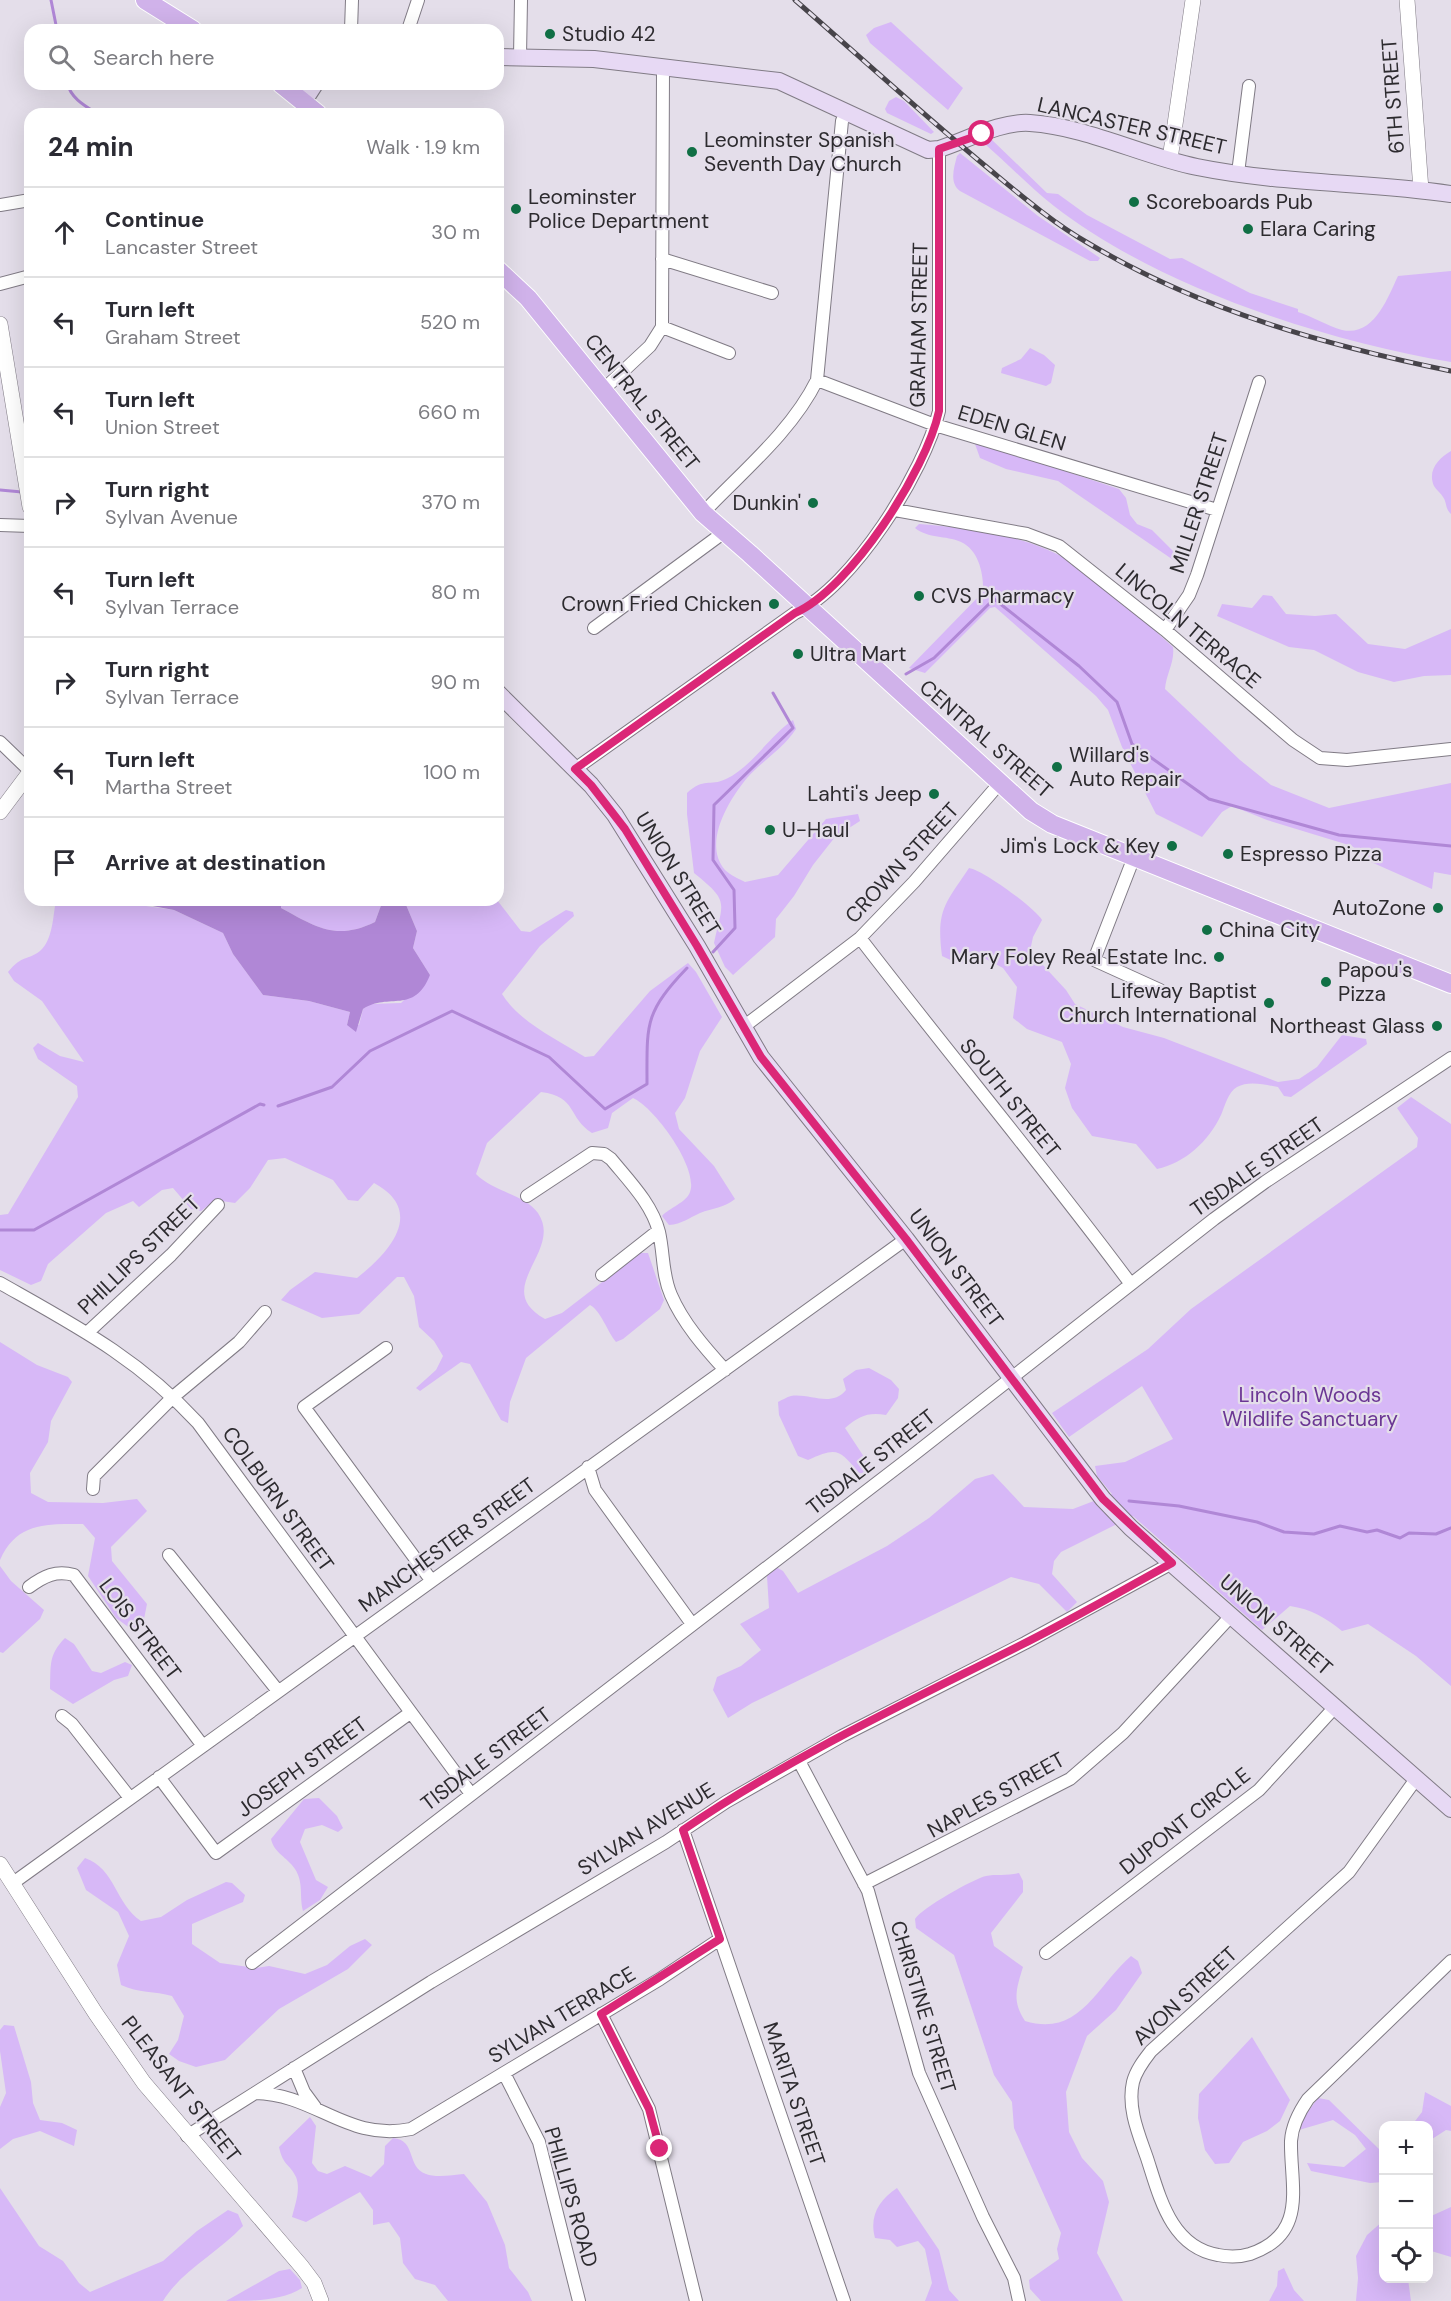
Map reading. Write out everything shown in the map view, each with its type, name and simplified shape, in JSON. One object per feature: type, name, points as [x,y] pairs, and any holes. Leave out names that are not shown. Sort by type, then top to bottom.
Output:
[{"type":"main road","points":[[145,0],[183,24]]},
{"type":"main road","points":[[504,57],[584,59],[779,81],[915,146],[939,149]]},
{"type":"main road","points":[[294,91],[312,108]]},
{"type":"main road","name":"LANCASTER STREET","points":[[939,149],[1005,126],[1029,123],[1123,145],[1196,167],[1451,194]]},
{"type":"main road","name":"CENTRAL STREET","points":[[504,276],[528,298],[704,513],[723,533],[808,607],[999,784],[1052,824],[1451,984]]},
{"type":"main road","name":"UNION STREET","points":[[504,699],[591,785],[629,836],[697,946],[742,1028],[771,1070],[906,1239],[1103,1499],[1231,1616],[1451,1809]]},
{"type":"street","points":[[351,24],[352,0]]},
{"type":"street","points":[[410,24],[418,0]]},
{"type":"street","points":[[520,56],[521,0]]},
{"type":"street","points":[[1170,159],[1193,0]]},
{"type":"street","name":"6TH STREET","points":[[1407,0],[1421,190]]},
{"type":"street","points":[[604,389],[650,346],[662,327],[663,68]]},
{"type":"street","points":[[1238,173],[1250,86]]},
{"type":"street","points":[[704,513],[780,432],[808,396],[817,380],[842,121],[847,112]]},
{"type":"street","name":"GRAHAM STREET","points":[[575,769],[826,593],[895,510],[935,424],[940,379],[939,149]]},
{"type":"street","points":[[0,205],[24,201]]},
{"type":"street","points":[[662,259],[772,293]]},
{"type":"street","points":[[0,284],[24,278]]},
{"type":"street","points":[[0,324],[3,365],[24,470]]},
{"type":"street","points":[[662,327],[729,353]]},
{"type":"street","name":"EDEN GLEN","points":[[817,380],[935,424],[1217,510]]},
{"type":"street","name":"MILLER STREET","points":[[1165,630],[1189,594],[1259,382]]},
{"type":"street","name":"LINCOLN TERRACE","points":[[895,510],[1026,534],[1059,546],[1165,630],[1293,740],[1320,759],[1347,760],[1451,749]]},
{"type":"street","points":[[0,525],[24,526]]},
{"type":"street","points":[[594,628],[723,533]]},
{"type":"street","points":[[0,742],[24,765]]},
{"type":"street","points":[[0,812],[24,779]]},
{"type":"street","name":"CROWN STREET","points":[[742,1028],[860,938],[902,896],[999,784]]},
{"type":"street","points":[[1134,857],[1094,960],[1160,990]]},
{"type":"street","name":"SOUTH STREET","points":[[860,938],[933,1035],[1070,1202],[1130,1283]]},
{"type":"street","name":"TISDALE STREET","points":[[252,1963],[909,1458],[1130,1283],[1265,1182],[1451,1058]]},
{"type":"street","points":[[527,1196],[581,1158],[598,1153],[611,1159],[652,1214],[658,1231],[663,1275],[671,1296],[689,1327],[725,1370]]},
{"type":"street","name":"PHILLIPS STREET","points":[[87,1333],[171,1255],[218,1205]]},
{"type":"street","points":[[602,1275],[658,1231]]},
{"type":"street","name":"MANCHESTER STREET","points":[[13,1883],[906,1239]]},
{"type":"street","name":"COLBURN STREET","points":[[0,1283],[122,1354],[173,1396],[219,1450],[471,1794]]},
{"type":"street","points":[[93,1489],[94,1476],[173,1396],[239,1342],[265,1312]]},
{"type":"street","points":[[386,1348],[304,1407],[431,1580]]},
{"type":"street","points":[[588,1467],[595,1490],[692,1624]]},
{"type":"street","points":[[169,1555],[278,1690]]},
{"type":"street","name":"SYLVAN AVENUE","points":[[188,2136],[294,2068],[799,1761],[1172,1563]]},
{"type":"street","name":"LOIS STREET","points":[[29,1587],[50,1574],[63,1572],[74,1575],[203,1746]]},
{"type":"street","name":"NAPLES STREET","points":[[864,1884],[1070,1779],[1123,1733],[1231,1616]]},
{"type":"street","name":"DUPONT CIRCLE","points":[[1046,1953],[1259,1790],[1335,1707]]},
{"type":"street","name":"JOSEPH STREET","points":[[159,1777],[216,1853],[410,1713]]},
{"type":"street","points":[[62,1716],[72,1724],[130,1798]]},
{"type":"street","name":"CHRISTINE STREET","points":[[799,1761],[864,1884],[880,1930],[919,2073],[983,2217],[1014,2278],[1019,2301]]},
{"type":"street","name":"AVON STREET","points":[[1416,1779],[1349,1872],[1151,2051],[1141,2064],[1133,2082],[1134,2117],[1161,2201],[1171,2224],[1186,2240],[1205,2253],[1227,2257],[1249,2254],[1269,2244],[1285,2228],[1293,2207],[1295,2185],[1291,2140],[1296,2118],[1308,2099],[1451,1961]]},
{"type":"street","points":[[683,1830],[720,1939]]},
{"type":"street","name":"PLEASANT STREET","points":[[0,1864],[97,2016],[144,2083],[302,2267],[314,2283],[321,2301]]},
{"type":"street","name":"SYLVAN TERRACE","points":[[254,2093],[279,2095],[316,2108],[336,2120],[365,2130],[405,2130],[426,2121],[720,1939]]},
{"type":"street","name":"MARITA STREET","points":[[720,1939],[844,2301]]},
{"type":"street","points":[[601,2014],[649,2109],[696,2301]]},
{"type":"street","name":"SYLVAN TERRACE","points":[[294,2068],[304,2092],[316,2108]]},
{"type":"street","name":"PHILLIPS ROAD","points":[[504,2073],[539,2142],[579,2301]]},
{"type":"green space","points":[[891,22],[963,88],[948,110],[870,43],[866,35],[874,28]]},
{"type":"green space","points":[[896,97],[904,101],[934,132],[931,134],[887,113],[885,109],[889,101]]},
{"type":"green space","points":[[991,139],[1047,193],[1058,194],[1087,215],[1170,259],[1182,258],[1250,293],[1298,309],[1298,312],[1342,330],[1353,331],[1371,322],[1384,305],[1398,276],[1451,271],[1451,362],[1349,340],[1243,306],[1191,285],[1096,235],[1054,206],[986,145]]},
{"type":"green space","points":[[960,153],[1038,216],[1100,258],[1098,261],[1090,261],[960,191],[954,184],[953,175],[957,156]]},
{"type":"green space","points":[[1030,348],[1044,355],[1055,365],[1051,383],[1046,386],[1001,373],[1002,368],[1021,359]]},
{"type":"green space","points":[[975,444],[987,445],[1119,489],[1126,498],[1130,515],[1137,524],[1152,530],[1186,564],[1185,568],[1058,481],[1006,469],[980,458]]},
{"type":"green space","points":[[1451,451],[1451,514],[1441,494],[1434,486],[1432,475],[1435,465]]},
{"type":"green space","points":[[919,524],[976,530],[1014,538],[1049,550],[1095,578],[1173,647],[1173,658],[1165,689],[1240,760],[1271,785],[1329,808],[1451,783],[1451,875],[1434,872],[1432,889],[1371,862],[1352,846],[1267,820],[1232,806],[1222,812],[1202,837],[1156,814],[1122,747],[1108,710],[1096,696],[995,607],[990,608],[925,673],[909,668],[983,592],[983,578],[972,551],[961,542],[920,531],[915,528]]},
{"type":"green space","points":[[1263,595],[1272,596],[1286,614],[1315,616],[1336,614],[1368,644],[1405,649],[1451,629],[1451,675],[1424,676],[1394,682],[1358,672],[1314,650],[1289,647],[1217,616],[1222,604],[1252,608]]},
{"type":"green space","points":[[793,720],[796,729],[791,736],[747,778],[726,810],[717,835],[716,847],[725,870],[745,882],[778,875],[826,819],[858,814],[860,821],[835,837],[776,919],[775,937],[733,975],[725,967],[714,943],[721,910],[719,897],[694,873],[687,814],[687,793],[698,785],[720,781],[735,774]]},
{"type":"green space","points":[[969,868],[1008,890],[1030,907],[1042,920],[1033,937],[1030,951],[1066,990],[1075,1004],[1123,1027],[1164,1038],[1278,1082],[1299,1079],[1317,1067],[1342,1035],[1366,1039],[1367,1044],[1291,1097],[1284,1096],[1278,1087],[1268,1085],[1252,1083],[1237,1087],[1229,1096],[1216,1125],[1203,1142],[1177,1162],[1157,1169],[1136,1144],[1092,1136],[1072,1108],[1065,1088],[1071,1064],[1062,1042],[1027,1029],[1013,1018],[1017,987],[1003,968],[984,958],[959,964],[942,956],[940,928],[944,908]]},
{"type":"green space","points":[[55,906],[146,906],[174,910],[223,933],[233,954],[263,995],[309,1001],[350,1012],[347,1025],[359,1025],[363,1009],[370,1004],[401,1003],[430,975],[413,948],[417,931],[407,906],[502,906],[521,931],[530,932],[566,910],[573,912],[574,916],[540,946],[502,994],[518,1013],[540,1030],[585,1057],[594,1056],[650,991],[688,963],[696,972],[722,1017],[700,1051],[685,1098],[675,1113],[679,1129],[714,1166],[735,1199],[723,1206],[669,1225],[662,1216],[685,1199],[690,1192],[691,1181],[688,1168],[663,1125],[633,1098],[612,1113],[608,1128],[592,1133],[584,1127],[561,1098],[541,1092],[487,1143],[476,1174],[491,1185],[532,1207],[538,1213],[544,1227],[542,1242],[525,1282],[524,1295],[530,1307],[545,1319],[562,1313],[640,1253],[648,1253],[664,1300],[660,1309],[623,1339],[616,1342],[590,1305],[526,1358],[510,1402],[508,1423],[501,1420],[470,1364],[461,1362],[420,1391],[416,1388],[436,1370],[443,1356],[434,1341],[419,1327],[414,1296],[404,1277],[397,1277],[359,1314],[322,1318],[281,1300],[290,1290],[315,1272],[357,1278],[391,1244],[400,1219],[398,1206],[390,1194],[374,1183],[358,1201],[348,1200],[333,1180],[285,1158],[268,1160],[250,1188],[235,1203],[215,1200],[201,1211],[191,1209],[173,1188],[162,1190],[139,1207],[133,1201],[106,1213],[48,1264],[41,1281],[31,1285],[0,1270],[0,1215],[8,1214],[78,1097],[77,1086],[38,1059],[33,1048],[38,1043],[60,1056],[84,1062],[42,1001],[14,981],[8,972],[21,960],[40,951],[48,940]]},
{"type":"green space","points":[[281,906],[381,906],[375,922],[361,928],[337,931],[316,926]]},
{"type":"green space","name":"Lincoln Woods Wildlife Sanctuary","points":[[1411,1097],[1451,1124],[1451,1686],[1416,1656],[1368,1624],[1342,1631],[1318,1615],[1290,1606],[1262,1630],[1133,1516],[1061,1552],[1054,1561],[1052,1574],[1077,1602],[1067,1612],[1039,1584],[1011,1577],[752,1703],[728,1718],[713,1690],[717,1677],[741,1666],[761,1650],[740,1624],[769,1608],[767,1576],[776,1567],[783,1571],[798,1593],[887,1546],[929,1518],[975,1479],[993,1474],[1024,1507],[1073,1509],[1112,1494],[1097,1476],[1095,1466],[1125,1462],[1173,1439],[1142,1386],[1069,1437],[1052,1413],[1148,1349],[1191,1309],[1417,1147],[1418,1138],[1397,1108]]},
{"type":"green space","points":[[0,1342],[37,1365],[68,1377],[72,1382],[51,1421],[48,1442],[30,1473],[31,1493],[48,1502],[103,1503],[137,1499],[147,1511],[111,1547],[112,1561],[147,1604],[143,1624],[131,1629],[116,1618],[88,1576],[95,1538],[83,1524],[45,1525],[24,1532],[15,1538],[0,1560]]},
{"type":"green space","points":[[869,1368],[891,1380],[899,1389],[898,1398],[886,1415],[864,1416],[845,1428],[872,1469],[867,1474],[859,1473],[842,1455],[832,1452],[808,1460],[798,1456],[779,1415],[778,1402],[791,1396],[834,1398],[846,1390],[843,1379],[856,1370]]},
{"type":"green space","points":[[0,1566],[11,1581],[44,1610],[40,1619],[3,1653],[0,1652]]},
{"type":"green space","points":[[65,1638],[74,1644],[92,1671],[101,1673],[125,1662],[132,1665],[128,1676],[114,1680],[73,1704],[50,1689],[53,1656]]},
{"type":"green space","points":[[319,1798],[337,1816],[343,1828],[338,1832],[322,1825],[305,1829],[300,1842],[316,1880],[328,1887],[320,1900],[303,1911],[298,1874],[275,1848],[271,1839],[304,1799]]},
{"type":"green space","points":[[85,1858],[103,1870],[126,1906],[141,1921],[161,1917],[187,1900],[226,1882],[232,1883],[245,1895],[243,1902],[192,1924],[192,1944],[220,1963],[256,1968],[269,1966],[305,1974],[327,1965],[350,1946],[365,1939],[372,1945],[348,1969],[279,2009],[225,2060],[196,2067],[179,2061],[169,2054],[178,2040],[184,2016],[172,1996],[121,1985],[117,1965],[129,1936],[118,1912],[86,1890],[77,1868]]},
{"type":"green space","points":[[1019,1873],[1023,1881],[1023,1892],[991,1933],[994,1946],[1023,1967],[1016,1995],[1018,2007],[1025,2021],[1044,2024],[1060,2022],[1074,2016],[1086,2006],[1131,1956],[1138,1961],[1142,1973],[1116,2010],[1087,2036],[1066,2092],[1069,2132],[1082,2158],[1103,2181],[1109,2202],[1097,2253],[1123,2301],[1041,2301],[1030,2289],[1029,2280],[1059,2259],[1057,2249],[1061,2233],[1014,2128],[1012,2102],[994,2075],[954,1955],[916,1928],[915,1919],[920,1914],[960,1888],[986,1876]]},
{"type":"green space","points":[[4,2025],[14,2026],[31,2082],[33,2103],[40,2120],[62,2123],[77,2130],[74,2146],[40,2131],[13,2139],[0,2149],[0,2107],[6,2093],[0,2051],[0,2030]]},
{"type":"green space","points":[[1252,2037],[1290,2100],[1280,2121],[1267,2131],[1243,2142],[1229,2163],[1215,2164],[1205,2150],[1198,2118],[1199,2094]]},
{"type":"green space","points":[[1425,2092],[1451,2106],[1451,2131],[1446,2130],[1433,2138],[1433,2121],[1415,2121],[1422,2112]]},
{"type":"green space","points":[[1318,2098],[1329,2100],[1379,2149],[1379,2182],[1370,2183],[1311,2171],[1307,2163],[1344,2167],[1366,2149],[1355,2135],[1333,2120],[1299,2130],[1304,2117]]},
{"type":"green space","points":[[310,2117],[316,2126],[312,2163],[318,2171],[327,2174],[345,2166],[371,2177],[384,2164],[385,2146],[393,2138],[405,2143],[420,2171],[440,2176],[464,2174],[487,2202],[505,2245],[509,2268],[528,2292],[532,2301],[448,2301],[435,2285],[415,2279],[403,2263],[400,2238],[389,2222],[373,2225],[373,2210],[360,2192],[306,2222],[292,2217],[298,2187],[296,2177],[282,2158],[279,2147]]},
{"type":"green space","points":[[0,2188],[39,2246],[63,2261],[79,2283],[90,2292],[163,2261],[197,2231],[228,2210],[238,2214],[243,2226],[180,2280],[163,2301],[0,2301]]},
{"type":"green space","points":[[897,2188],[939,2250],[949,2290],[959,2301],[925,2301],[932,2283],[925,2249],[918,2241],[897,2247],[890,2240],[875,2238],[873,2223],[877,2209]]},
{"type":"green space","points":[[1451,2207],[1451,2257],[1433,2252],[1433,2215]]},
{"type":"green space","points":[[1379,2224],[1379,2283],[1409,2283],[1411,2301],[1356,2301],[1358,2278],[1356,2256],[1367,2235]]},
{"type":"green space","points":[[1284,2268],[1294,2290],[1304,2301],[1269,2301],[1277,2286],[1278,2271]]},
{"type":"green space","points":[[290,2269],[300,2280],[302,2288],[285,2296],[226,2301],[279,2271]]},
{"type":"shaded area","points":[[152,906],[281,906],[316,926],[337,931],[361,928],[375,922],[381,906],[407,906],[417,931],[413,948],[430,975],[424,987],[409,999],[382,1002],[363,1009],[356,1032],[347,1025],[350,1012],[309,1001],[263,995],[233,954],[223,933],[174,910]]},
{"type":"waterway","points":[[51,0],[56,24]]},
{"type":"waterway","points":[[70,90],[75,98],[89,108]]},
{"type":"waterway","points":[[0,490],[22,492]]},
{"type":"waterway","points":[[906,674],[934,658],[994,599],[1079,666],[1117,702],[1132,744],[1209,799],[1339,835],[1451,846]]},
{"type":"waterway","points":[[713,952],[735,928],[734,890],[713,860],[714,805],[793,728],[773,693]]},
{"type":"waterway","points":[[278,1106],[332,1087],[370,1051],[452,1011],[549,1057],[605,1109],[647,1084],[647,1047],[651,1020],[663,997],[687,968]]},
{"type":"waterway","points":[[0,1230],[34,1230],[260,1104],[264,1105]]},
{"type":"waterway","points":[[1129,1501],[1179,1506],[1257,1522],[1284,1532],[1314,1534],[1340,1526],[1367,1532],[1377,1530],[1400,1538],[1409,1533],[1436,1534],[1451,1528]]},
{"type":"railway","points":[[795,0],[983,164],[1047,216],[1088,243],[1174,288],[1264,322],[1310,337],[1451,371]]},
{"type":"place","name":"Studio 42","points":[[550,34]]},
{"type":"place","name":"Leominster Spanish Seventh Day Church","points":[[692,152]]},
{"type":"place","name":"Scoreboards Pub","points":[[1134,202]]},
{"type":"place","name":"Leominster Police Department","points":[[516,209]]},
{"type":"place","name":"Elara Caring","points":[[1248,229]]},
{"type":"place","name":"Dunkin'","points":[[813,503]]},
{"type":"place","name":"CVS Pharmacy","points":[[919,596]]},
{"type":"place","name":"Crown Fried Chicken","points":[[774,604]]},
{"type":"place","name":"Ultra Mart","points":[[798,654]]},
{"type":"place","name":"Willard's Auto Repair","points":[[1057,767]]},
{"type":"place","name":"Lahti's Jeep","points":[[934,794]]},
{"type":"place","name":"U-Haul","points":[[770,830]]},
{"type":"place","name":"Jim's Lock & Key","points":[[1172,846]]},
{"type":"place","name":"Espresso Pizza","points":[[1228,854]]},
{"type":"place","name":"AutoZone","points":[[1438,908]]},
{"type":"place","name":"China City","points":[[1207,930]]},
{"type":"place","name":"Mary Foley Real Estate Inc.","points":[[1219,957]]},
{"type":"place","name":"Papou's Pizza","points":[[1326,982]]},
{"type":"place","name":"Lifeway Baptist Church International","points":[[1269,1003]]},
{"type":"place","name":"Northeast Glass","points":[[1437,1026]]},
{"type":"route","points":[[660,2149],[649,2109],[636,2078],[601,2014],[720,1939],[683,1830],[726,1802],[843,1736],[1025,1643],[1172,1563],[1131,1528],[1103,1499],[906,1239],[761,1057],[742,1028],[697,946],[625,829],[591,785],[575,769],[759,641],[795,613],[818,600],[876,535],[897,506],[917,468],[939,411],[939,149],[982,134]]}]
